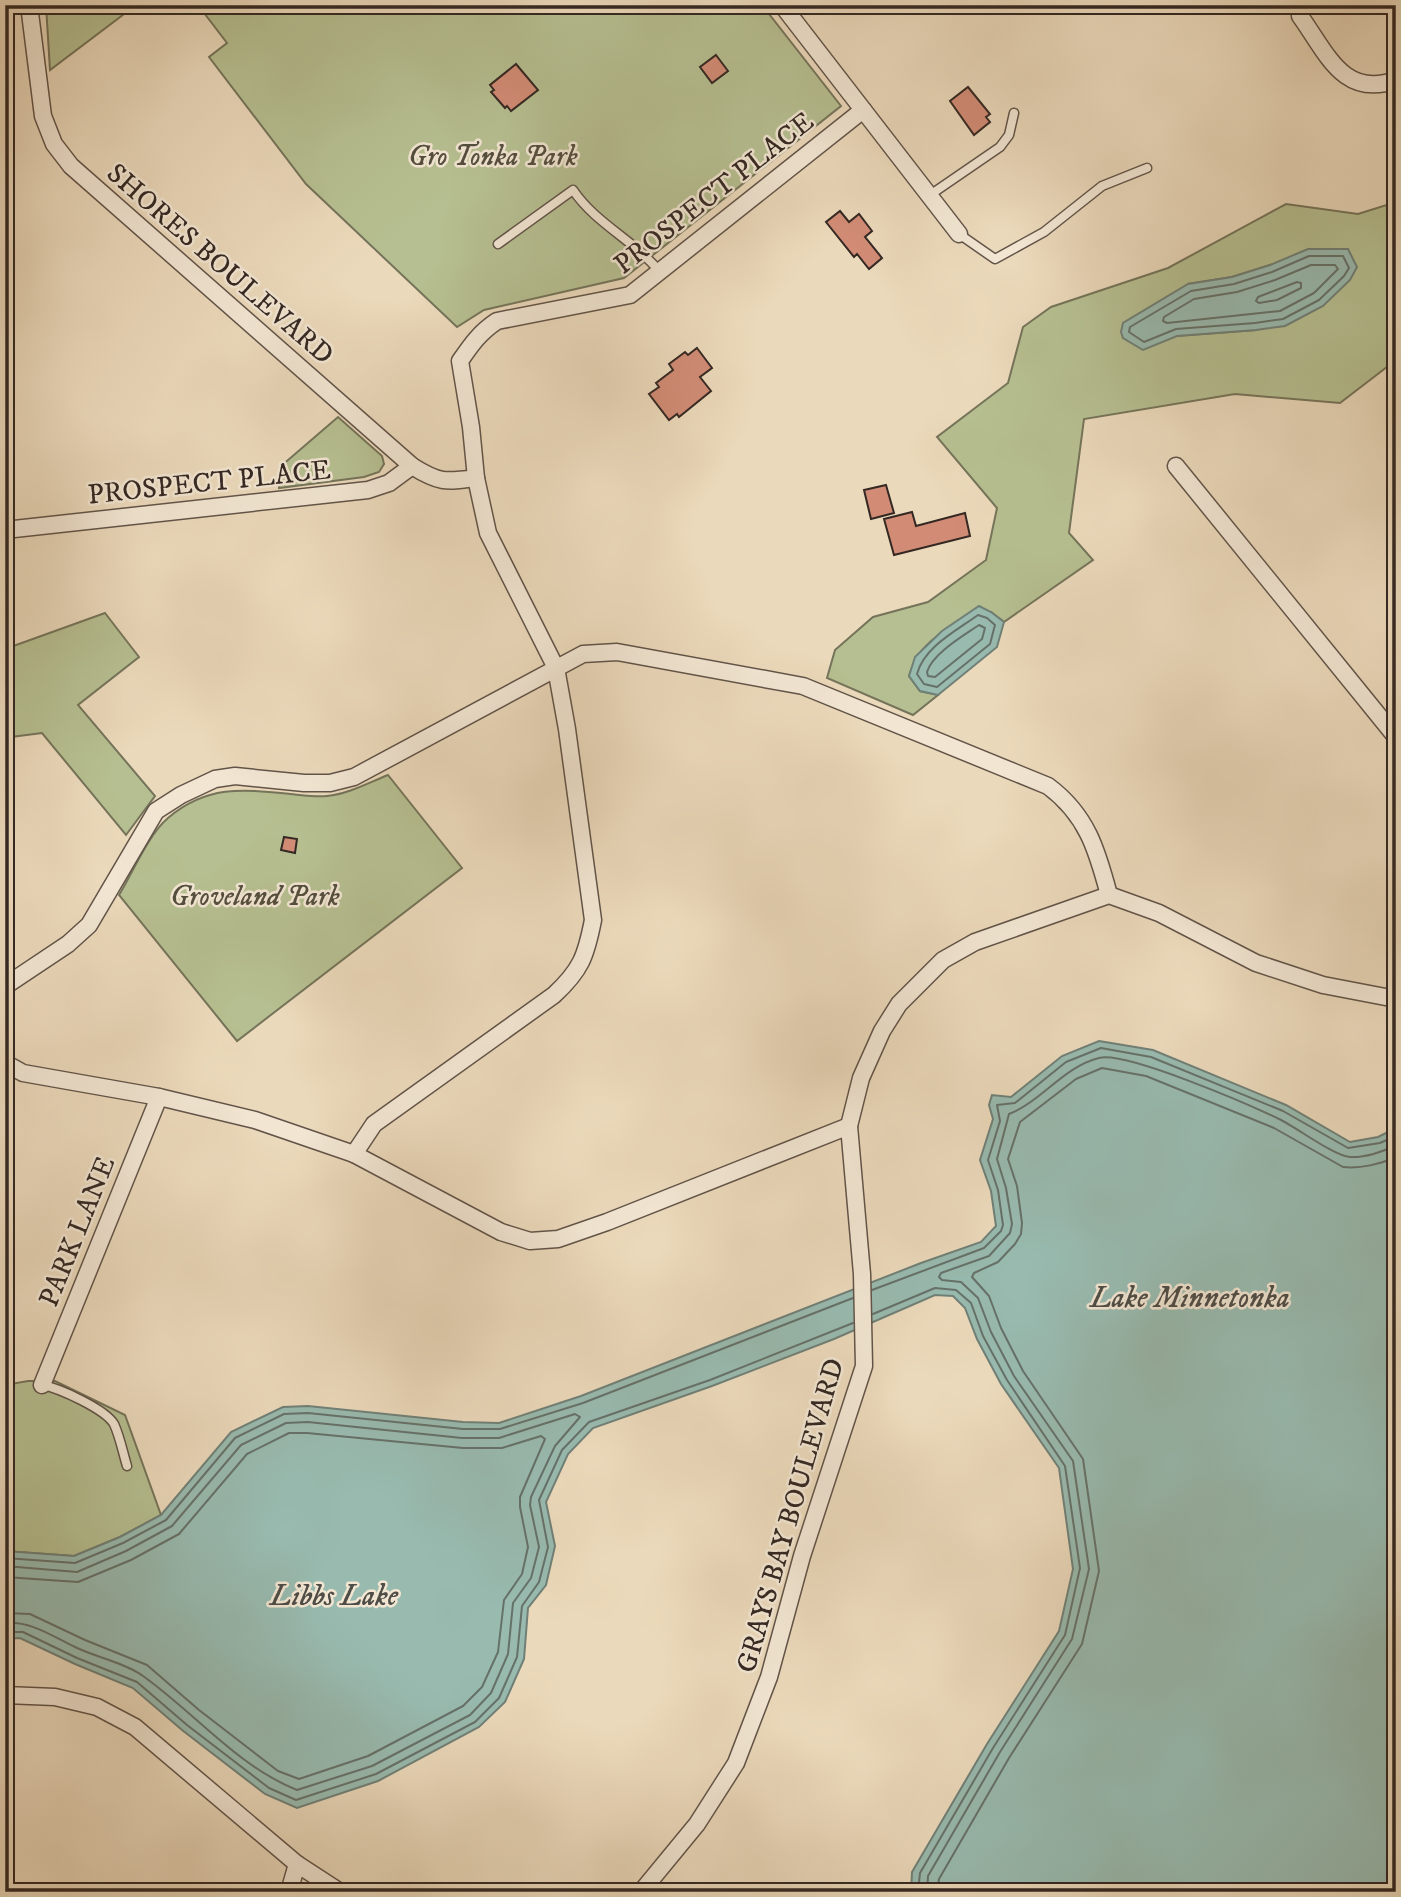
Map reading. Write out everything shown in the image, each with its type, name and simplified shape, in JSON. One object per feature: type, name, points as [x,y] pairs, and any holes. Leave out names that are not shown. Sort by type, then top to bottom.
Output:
[{"type":"street","name":"SHORES BOULEVARD","points":[[29,5],[43,116],[54,144],[71,166],[412,466],[433,480],[476,478]]},
{"type":"street","points":[[782,5],[959,234]]},
{"type":"street","points":[[1300,16],[1350,80],[1380,86],[1396,80]]},
{"type":"street","name":"PROSPECT PLACE","points":[[476,478],[460,361],[485,329],[497,321],[629,295],[863,110]]},
{"type":"street","name":"PROSPECT PLACE","points":[[5,530],[368,490],[389,483],[412,466]]},
{"type":"street","points":[[1176,466],[1396,737]]},
{"type":"street","points":[[354,1154],[374,1124],[554,995],[573,977],[587,951],[593,920],[568,729],[556,667],[488,533],[476,478]]},
{"type":"street","points":[[5,986],[68,944],[89,925],[156,811],[181,794],[215,779],[234,776],[304,783],[330,783],[354,777],[583,654],[617,652],[803,687],[1048,786],[1064,798],[1085,826],[1097,850],[1109,895],[1159,913],[1255,963],[1323,985],[1396,999]]},
{"type":"street","name":"GRAYS BAY BOULEVARD","points":[[640,1892],[697,1824],[736,1763],[769,1677],[802,1556],[864,1366],[862,1274],[849,1126],[861,1078],[882,1031],[899,1004],[943,960],[975,942],[1109,895]]},
{"type":"street","points":[[5,1063],[23,1073],[159,1097],[255,1120],[354,1154],[501,1232],[530,1241],[558,1239],[607,1222],[849,1126]]},
{"type":"street","name":"PARK LANE","points":[[42,1385],[159,1097]]},
{"type":"street","points":[[5,1695],[55,1697],[97,1707],[135,1727],[297,1864],[340,1892]]},
{"type":"street","points":[[289,1892],[297,1864]]},
{"type":"lane","points":[[930,195],[1000,147],[1009,135],[1014,113]]},
{"type":"lane","points":[[959,234],[995,259],[1044,232],[1102,186],[1147,168]]},
{"type":"lane","points":[[498,244],[573,190],[583,205],[637,247],[660,272]]},
{"type":"lane","points":[[42,1385],[70,1395],[113,1422],[127,1466]]},
{"type":"green space","points":[[46,5],[136,5],[50,70]]},
{"type":"green space","name":"Gro Tonka Park","points":[[198,5],[762,5],[841,106],[624,278],[484,310],[457,327],[306,184],[209,57],[227,43]]},
{"type":"green space","points":[[1396,202],[1396,360],[1340,403],[1235,394],[1084,419],[1069,533],[1093,560],[1004,622],[991,612],[952,628],[931,641],[922,650],[909,676],[920,691],[938,695],[913,715],[827,678],[835,650],[873,617],[928,602],[986,560],[997,508],[937,437],[1008,383],[1023,327],[1051,307],[1168,268],[1286,204],[1358,214]],"holes":[[[1270,265],[1256,330],[1177,336],[1188,284],[1232,277]]]},
{"type":"green space","points":[[338,417],[382,456],[384,464],[379,472],[364,477],[279,488],[280,467]]},
{"type":"green space","points":[[105,613],[139,657],[78,705],[155,796],[126,835],[42,733],[11,737],[5,742],[5,649]]},
{"type":"green space","name":"Groveland Park","points":[[388,775],[462,868],[237,1041],[119,895],[141,854],[168,818],[182,807],[211,795],[256,791],[327,796],[350,791]]},
{"type":"green space","points":[[28,1381],[55,1381],[125,1415],[161,1515],[120,1537],[74,1556],[5,1551],[5,1385]]},
{"type":"water","points":[[1308,249],[1348,249],[1357,267],[1350,280],[1323,306],[1285,326],[1177,336],[1143,350],[1123,338],[1123,323],[1188,284],[1232,277]]},
{"type":"water","points":[[979,606],[1004,622],[997,647],[938,695],[920,691],[909,676],[915,657],[942,631]]},
{"type":"water","name":"Lake Minnetonka","points":[[1099,1041],[1153,1050],[1286,1105],[1350,1142],[1378,1137],[1396,1128],[1396,1892],[911,1892],[912,1872],[987,1744],[1059,1631],[1073,1569],[1059,1468],[1001,1384],[977,1339],[965,1308],[953,1296],[935,1295],[834,1339],[593,1428],[568,1454],[546,1502],[555,1546],[546,1585],[528,1608],[524,1659],[505,1702],[479,1727],[378,1781],[297,1808],[265,1794],[133,1688],[20,1638],[5,1639],[5,1551],[74,1556],[120,1537],[161,1515],[231,1432],[283,1407],[308,1406],[463,1422],[499,1423],[581,1396],[981,1242],[996,1226],[991,1191],[980,1160],[993,1119],[989,1105],[992,1095],[1011,1097],[1062,1056]]},
{"type":"building","points":[[716,55],[728,71],[712,83],[700,67]]},
{"type":"building","points":[[516,64],[538,90],[511,111],[491,92],[494,90],[490,85]]},
{"type":"building","points":[[968,87],[990,114],[986,117],[990,122],[974,135],[950,101]]},
{"type":"building","points":[[840,211],[849,222],[859,214],[872,231],[865,237],[882,258],[869,269],[857,254],[854,257],[826,222]]},
{"type":"building","points":[[697,348],[712,368],[700,377],[711,391],[679,417],[677,414],[669,420],[649,394],[659,387],[656,383],[673,370],[669,364],[685,352],[688,355]]},
{"type":"building","points":[[886,485],[894,513],[871,519],[864,490]]},
{"type":"building","points":[[912,512],[916,526],[965,513],[970,536],[894,555],[884,519]]},
{"type":"building","points":[[284,837],[297,839],[295,853],[281,850]]},
{"type":"water label","name":"Libbs Lake","points":[[334,1595]]}]
